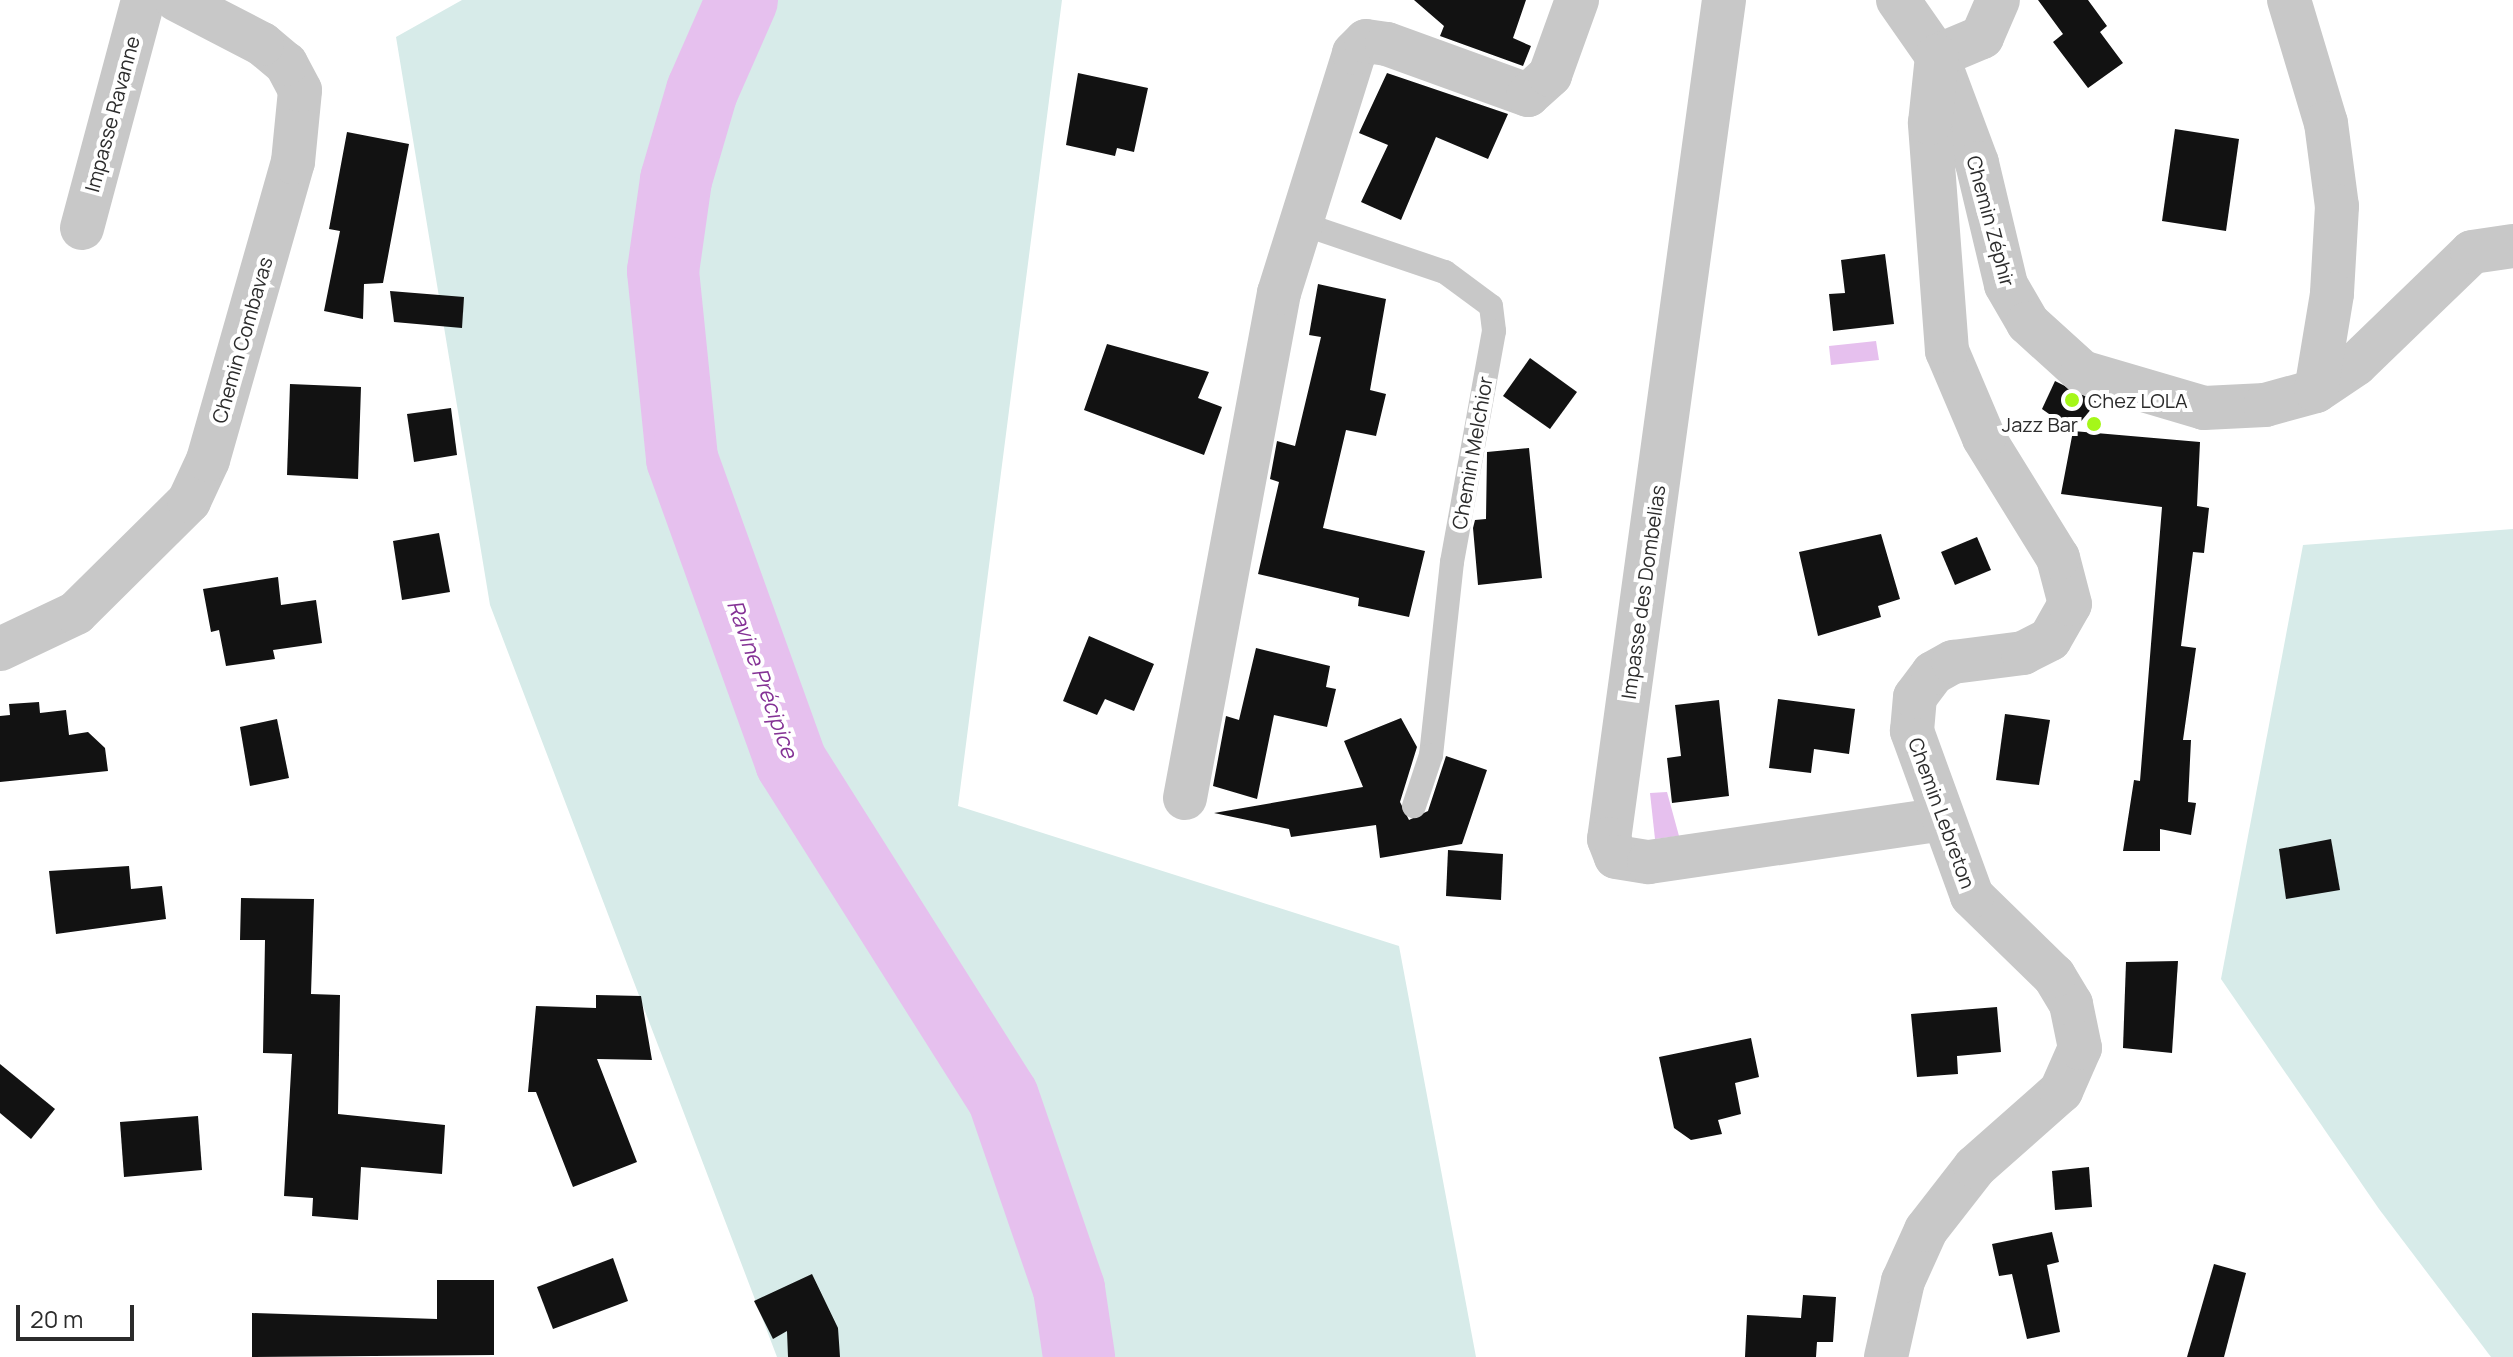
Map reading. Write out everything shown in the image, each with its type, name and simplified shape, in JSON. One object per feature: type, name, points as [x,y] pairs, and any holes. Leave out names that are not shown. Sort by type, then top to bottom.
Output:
[{"type":"street","name":"Impasse Ravanne","points":[[82,228],[143,0]]},
{"type":"street","name":"Chemin Combavas","points":[[0,649],[76,613],[189,501],[208,460],[293,162],[300,90],[286,64],[262,44],[177,0]]},
{"type":"street","points":[[1185,798],[1279,293],[1349,67],[1366,41],[1528,95],[1550,75],[1577,0]]},
{"type":"street","name":"Impasse des Dombelias","points":[[1724,0],[1609,839],[1616,857],[1649,862],[1942,819]]},
{"type":"street","name":"Chemin Zéphir","points":[[1898,0],[1937,56],[1977,163],[2006,285],[2028,323],[2082,372],[2204,408],[2265,405],[2316,391],[2356,364],[2472,252],[2513,246]]},
{"type":"street","points":[[1937,56],[1982,37],[1998,0]]},
{"type":"street","points":[[2289,0],[2326,123],[2337,206],[2332,294],[2316,391]]},
{"type":"street","name":"Chemin Lebreton","points":[[1886,1357],[1903,1281],[1926,1230],[1975,1167],[2061,1091],[2080,1048],[2071,1004],[2054,976],[1972,896],[1912,731],[1915,697],[1933,673],[1953,662],[2023,653],[2050,639],[2070,604],[2058,558],[1984,438],[1947,351],[1930,123],[1937,56]]},
{"type":"lane","name":"Chemin Melchior","points":[[1300,223],[1445,272],[1491,306],[1494,331],[1452,562],[1431,755],[1414,806]]},
{"type":"shaded area","points":[[462,0],[1062,0],[958,806],[1399,946],[1476,1357],[777,1357],[490,605],[396,37]]},
{"type":"shaded area","points":[[1876,341],[1879,360],[1831,365],[1829,346]]},
{"type":"shaded area","points":[[2513,529],[2513,1357],[2491,1357],[2379,1209],[2221,979],[2303,545]]},
{"type":"shaded area","points":[[1667,792],[1679,836],[1655,839],[1650,793]]},
{"type":"building","points":[[1414,0],[1526,0],[1513,38],[1531,46],[1523,66],[1440,36],[1444,26]]},
{"type":"building","points":[[2038,0],[2088,0],[2107,26],[2100,32],[2123,63],[2088,88],[2053,42],[2063,34]]},
{"type":"building","points":[[1078,73],[1148,88],[1134,152],[1117,148],[1115,156],[1066,145]]},
{"type":"building","points":[[1387,73],[1508,114],[1488,159],[1436,137],[1401,220],[1361,202],[1388,145],[1359,133]]},
{"type":"building","points":[[2175,129],[2239,139],[2226,231],[2162,221]]},
{"type":"building","points":[[347,132],[409,144],[383,283],[364,284],[363,319],[324,311],[340,231],[329,229]]},
{"type":"building","points":[[1885,254],[1894,324],[1833,331],[1829,294],[1845,293],[1841,260]]},
{"type":"building","points":[[1318,284],[1386,299],[1370,390],[1386,394],[1376,436],[1346,430],[1323,528],[1425,551],[1409,617],[1358,606],[1359,598],[1258,574],[1279,482],[1270,479],[1277,441],[1295,446],[1321,337],[1309,335]]},
{"type":"building","points":[[390,291],[464,297],[462,328],[394,322]]},
{"type":"building","points":[[1107,344],[1209,372],[1198,398],[1222,407],[1204,455],[1084,410]]},
{"type":"building","points":[[1530,358],[1577,392],[1550,429],[1503,396]]},
{"type":"building","name":"Chez LOLA","points":[[2055,381],[2097,402],[2073,431],[2042,409]]},
{"type":"building","points":[[290,384],[361,387],[358,479],[287,475]]},
{"type":"building","points":[[451,408],[457,455],[414,462],[407,414]]},
{"type":"building","points":[[2073,431],[2200,442],[2197,506],[2209,508],[2204,553],[2193,552],[2181,646],[2196,648],[2183,740],[2191,740],[2188,802],[2196,803],[2191,835],[2160,829],[2160,851],[2123,851],[2134,780],[2140,781],[2162,507],[2061,494]]},
{"type":"building","points":[[1529,448],[1542,578],[1478,585],[1473,528],[1475,520],[1486,519],[1487,452]]},
{"type":"building","points":[[439,533],[450,592],[402,600],[393,541]]},
{"type":"building","points":[[1881,534],[1900,599],[1878,606],[1881,617],[1818,636],[1799,552]]},
{"type":"building","points":[[1977,537],[1991,570],[1955,585],[1941,552]]},
{"type":"building","points":[[278,577],[281,605],[316,600],[322,643],[273,650],[275,659],[226,666],[219,630],[211,632],[203,589]]},
{"type":"building","points":[[1089,636],[1154,664],[1134,711],[1105,699],[1097,715],[1063,701]]},
{"type":"building","points":[[1256,648],[1330,666],[1326,687],[1336,689],[1327,727],[1274,715],[1257,799],[1213,786],[1226,716],[1239,720]]},
{"type":"building","points":[[1778,699],[1855,709],[1849,754],[1814,749],[1811,773],[1769,768]]},
{"type":"building","points":[[1719,700],[1729,796],[1672,803],[1667,758],[1681,756],[1675,705]]},
{"type":"building","points":[[39,702],[40,713],[66,710],[69,735],[88,732],[105,748],[108,771],[0,782],[0,716],[10,715],[9,704]]},
{"type":"building","points":[[2005,714],[2050,720],[2039,785],[1996,780]]},
{"type":"building","points":[[1401,718],[1417,747],[1400,802],[1409,820],[1428,811],[1446,756],[1487,770],[1462,844],[1380,858],[1376,825],[1291,837],[1289,829],[1214,813],[1363,787],[1344,741]]},
{"type":"building","points":[[277,719],[289,778],[250,786],[240,727]]},
{"type":"building","points":[[2331,839],[2340,890],[2286,899],[2279,849]]},
{"type":"building","points":[[1448,850],[1503,854],[1501,900],[1446,896]]},
{"type":"building","points":[[129,866],[131,889],[162,886],[166,919],[56,934],[49,871]]},
{"type":"building","points":[[241,898],[314,899],[311,994],[340,995],[338,1114],[445,1125],[442,1174],[361,1167],[358,1220],[312,1216],[313,1198],[284,1196],[292,1054],[263,1053],[265,940],[240,940]]},
{"type":"building","points":[[2178,961],[2172,1053],[2123,1048],[2126,962]]},
{"type":"building","points":[[596,995],[641,996],[652,1060],[597,1059],[637,1162],[573,1187],[536,1092],[528,1092],[536,1006],[596,1008]]},
{"type":"building","points":[[1997,1007],[2001,1052],[1957,1056],[1958,1074],[1917,1077],[1911,1014]]},
{"type":"building","points":[[1751,1038],[1759,1077],[1735,1083],[1741,1114],[1718,1120],[1722,1134],[1691,1140],[1674,1128],[1659,1057]]},
{"type":"building","points":[[0,1064],[55,1109],[31,1139],[0,1113]]},
{"type":"building","points":[[198,1116],[202,1170],[124,1177],[120,1122]]},
{"type":"building","points":[[2089,1167],[2092,1207],[2055,1210],[2052,1171]]},
{"type":"building","points":[[2052,1232],[2059,1262],[2047,1265],[2060,1332],[2027,1339],[2012,1274],[1999,1276],[1992,1244]]},
{"type":"building","points":[[613,1258],[628,1301],[553,1329],[537,1287]]},
{"type":"building","points":[[2214,1264],[2246,1273],[2224,1357],[2187,1357]]},
{"type":"building","points":[[812,1274],[838,1328],[840,1357],[788,1357],[787,1331],[773,1339],[754,1301]]},
{"type":"building","points":[[437,1280],[494,1280],[494,1355],[252,1357],[252,1313],[437,1319]]},
{"type":"building","points":[[1803,1295],[1836,1297],[1833,1342],[1817,1342],[1816,1357],[1745,1357],[1747,1315],[1801,1318]]},
{"type":"waterway","name":"Ravine Précipice","points":[[742,0],[702,91],[676,180],[663,271],[682,459],[791,762],[1003,1097],[1069,1289],[1079,1357]]},
{"type":"place","name":"Chez LOLA","points":[[2072,400]]},
{"type":"place","name":"Jazz Bar","points":[[2094,424]]}]
